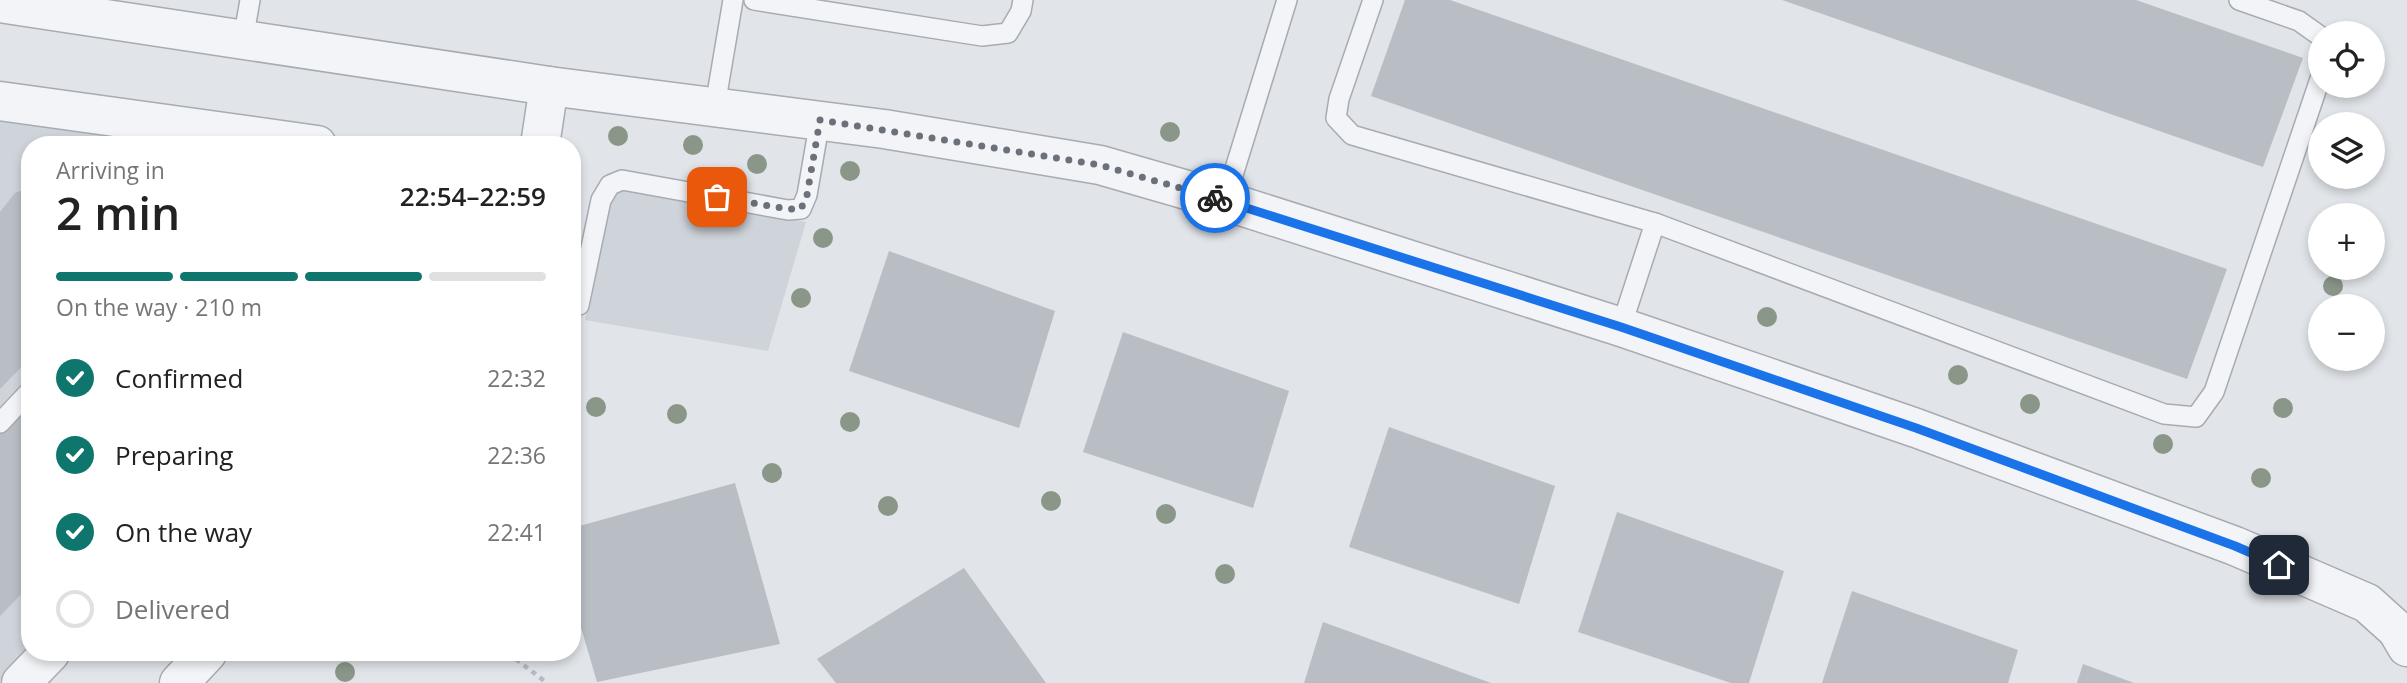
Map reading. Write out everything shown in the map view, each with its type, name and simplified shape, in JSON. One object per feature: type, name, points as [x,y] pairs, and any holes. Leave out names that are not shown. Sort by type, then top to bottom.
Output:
[{"type":"street","points":[[0,3],[549,86],[820,120],[1100,165],[1225,201],[1621,327],[1916,428],[2235,546],[2367,603],[2397,630],[2407,648]]},
{"type":"street","points":[[541,136],[549,86]]},
{"type":"street","points":[[0,101],[228,136]]},
{"type":"street","points":[[21,683],[42,661]]},
{"type":"street","points":[[179,683],[200,661]]},
{"type":"lane","points":[[243,40],[250,0]]},
{"type":"lane","points":[[715,106],[733,0]]},
{"type":"lane","points":[[754,0],[982,36],[1008,33],[1021,11],[1023,0]]},
{"type":"lane","points":[[1225,201],[1287,0]]},
{"type":"lane","points":[[1373,0],[1339,99],[1336,118],[1352,135],[1655,223],[2164,414],[2196,418],[2214,392],[2314,98]]},
{"type":"lane","points":[[2239,0],[2299,21],[2308,27]]},
{"type":"lane","points":[[581,296],[601,200],[610,184],[622,180],[801,209],[807,195],[820,120]]},
{"type":"lane","points":[[1621,327],[1655,223]]},
{"type":"lane","points":[[0,423],[21,401]]},
{"type":"path","points":[[518,661],[547,683]]},
{"type":"shaded area","points":[[0,114],[146,136],[21,136],[21,658],[0,681]]},
{"type":"shaded area","points":[[623,188],[806,222],[768,351],[585,320],[610,203]]},
{"type":"building","points":[[1405,0],[1450,0],[2227,269],[2187,379],[1371,96]]},
{"type":"building","points":[[1782,0],[2136,0],[2303,58],[2263,167]]},
{"type":"building","points":[[21,191],[21,367],[0,389],[0,212],[15,193]]},
{"type":"building","points":[[889,251],[1055,311],[1019,428],[849,371]]},
{"type":"building","points":[[1123,332],[1289,391],[1253,508],[1083,452]]},
{"type":"building","points":[[21,408],[21,594],[0,616],[0,430]]},
{"type":"building","points":[[1389,427],[1555,486],[1519,604],[1349,547]]},
{"type":"building","points":[[735,483],[780,644],[597,682],[581,628],[581,526]]},
{"type":"building","points":[[1617,512],[1784,571],[1749,683],[1731,683],[1578,632]]},
{"type":"building","points":[[964,568],[1046,683],[836,683],[817,659]]},
{"type":"building","points":[[1852,591],[2018,650],[2008,683],[1822,683]]},
{"type":"building","points":[[1323,622],[1491,683],[1304,683]]},
{"type":"building","points":[[2083,664],[2134,683],[2077,683]]},
{"type":"way so far","points":[[717,197],[801,209],[807,195],[820,120],[1100,165],[1215,198]]},
{"type":"route","points":[[1215,198],[1621,327],[1916,428],[2235,546],[2279,565]]}]
